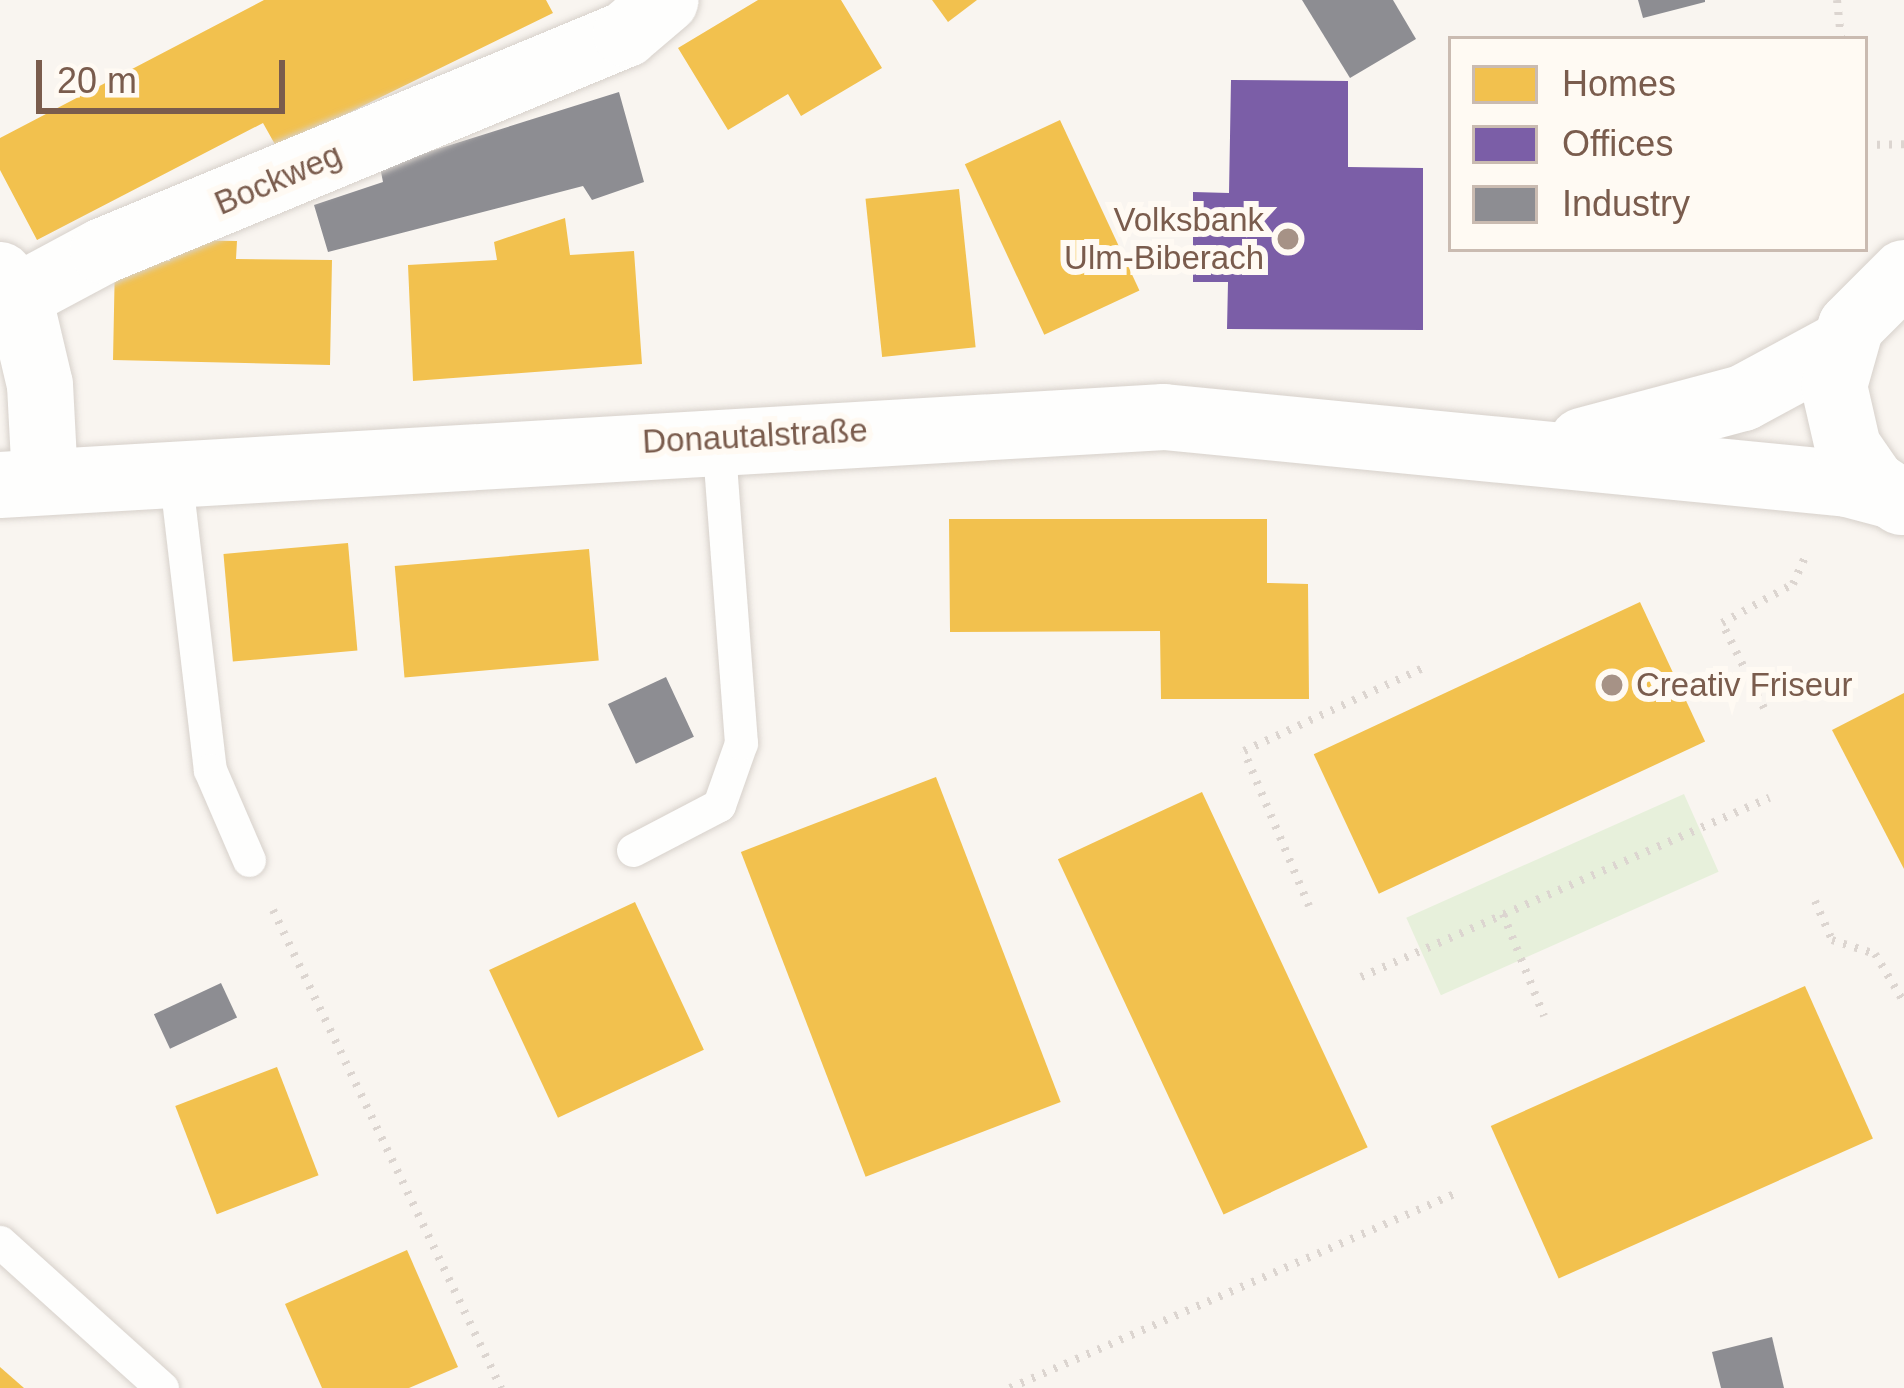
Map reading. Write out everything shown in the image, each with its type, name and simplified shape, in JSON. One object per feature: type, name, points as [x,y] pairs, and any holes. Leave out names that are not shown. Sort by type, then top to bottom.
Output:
[{"type":"main road","name":"Bockweg","points":[[10,286],[626,34],[666,0]]},
{"type":"main road","points":[[1510,449],[1596,439],[1714,408],[1795,376],[1841,345],[1895,271]]},
{"type":"main road","points":[[10,286],[40,385],[22,483]]},
{"type":"main road","points":[[1841,345],[1834,386],[1840,429],[1859,466],[1897,500]]},
{"type":"main road","name":"Donautalstraße","points":[[22,483],[718,438],[1164,417],[1510,449]]},
{"type":"main road","points":[[1510,449],[1848,484],[1897,500]]},
{"type":"lane","points":[[633,850],[719,805],[741,743],[718,438]]},
{"type":"lane","points":[[175,473],[210,770],[249,860]]},
{"type":"lane","points":[[0,1243],[162,1388]]},
{"type":"path","points":[[1837,0],[1841,36]]},
{"type":"path","points":[[1868,145],[1904,144]]},
{"type":"path","points":[[1764,708],[1722,622],[1793,584],[1810,547]]},
{"type":"path","points":[[1309,906],[1244,751],[1423,668]]},
{"type":"path","points":[[1361,976],[1769,798]]},
{"type":"path","points":[[249,860],[501,1388]]},
{"type":"path","points":[[1815,901],[1832,940],[1875,954],[1902,999]]},
{"type":"path","points":[[1503,914],[1544,1016]]},
{"type":"path","points":[[1010,1388],[1454,1194]]},
{"type":"green space","points":[[1684,794],[1719,872],[1441,995],[1406,918]]},
{"type":"building: Homes","points":[[264,0],[546,0],[553,13],[277,148],[263,123],[37,240],[0,170],[0,138]]},
{"type":"building: Homes","points":[[758,0],[841,0],[882,68],[801,116],[788,94],[728,130],[678,48]]},
{"type":"building: Homes","points":[[932,0],[977,0],[948,22]]},
{"type":"building: Homes","points":[[1060,120],[1139,290],[1044,335],[965,164]]},
{"type":"building: Homes","points":[[959,189],[976,347],[882,357],[866,199]]},
{"type":"building: Homes","points":[[565,218],[570,255],[634,251],[642,364],[413,381],[408,265],[497,260],[494,242]]},
{"type":"building: Homes","points":[[170,240],[237,241],[236,259],[332,260],[330,365],[113,360],[115,260],[170,261]]},
{"type":"building: Homes","points":[[949,519],[1267,519],[1267,583],[1308,584],[1309,699],[1161,699],[1160,631],[950,632]]},
{"type":"building: Homes","points":[[348,543],[357,651],[233,661],[223,554]]},
{"type":"building: Homes","points":[[589,549],[599,661],[405,678],[395,566]]},
{"type":"building: Homes","points":[[1640,602],[1705,742],[1379,894],[1314,754]]},
{"type":"building: Homes","points":[[1904,693],[1904,869],[1832,730]]},
{"type":"building: Homes","points":[[936,777],[1061,1102],[866,1177],[741,852]]},
{"type":"building: Homes","points":[[1202,792],[1368,1147],[1224,1214],[1058,859]]},
{"type":"building: Homes","points":[[635,902],[704,1050],[558,1118],[489,970]]},
{"type":"building: Homes","points":[[1805,986],[1873,1139],[1559,1278],[1491,1126]]},
{"type":"building: Homes","points":[[277,1067],[319,1175],[217,1214],[175,1106]]},
{"type":"building: Homes","points":[[407,1250],[458,1367],[409,1388],[322,1388],[285,1304]]},
{"type":"building: Homes","points":[[0,1367],[24,1388],[0,1388]]},
{"type":"building: Offices","points":[[1231,80],[1348,81],[1348,167],[1423,168],[1423,330],[1227,329],[1228,282],[1193,282],[1193,192],[1229,193]]},
{"type":"building: Industry","points":[[1302,0],[1393,0],[1416,39],[1350,78]]},
{"type":"building: Industry","points":[[1638,0],[1705,0],[1705,2],[1643,18]]},
{"type":"building: Industry","points":[[619,92],[644,182],[592,200],[583,186],[328,252],[314,205],[383,182],[380,167]]},
{"type":"building: Industry","points":[[666,677],[694,737],[636,764],[608,704]]},
{"type":"building: Industry","points":[[221,983],[237,1017],[170,1049],[154,1014]]},
{"type":"building: Industry","points":[[1772,1337],[1784,1388],[1721,1388],[1712,1352]]},
{"type":"place","name":"Volksbank Ulm-Biberach","points":[[1288,239]]},
{"type":"place","name":"Creativ Friseur","points":[[1612,685]]}]
